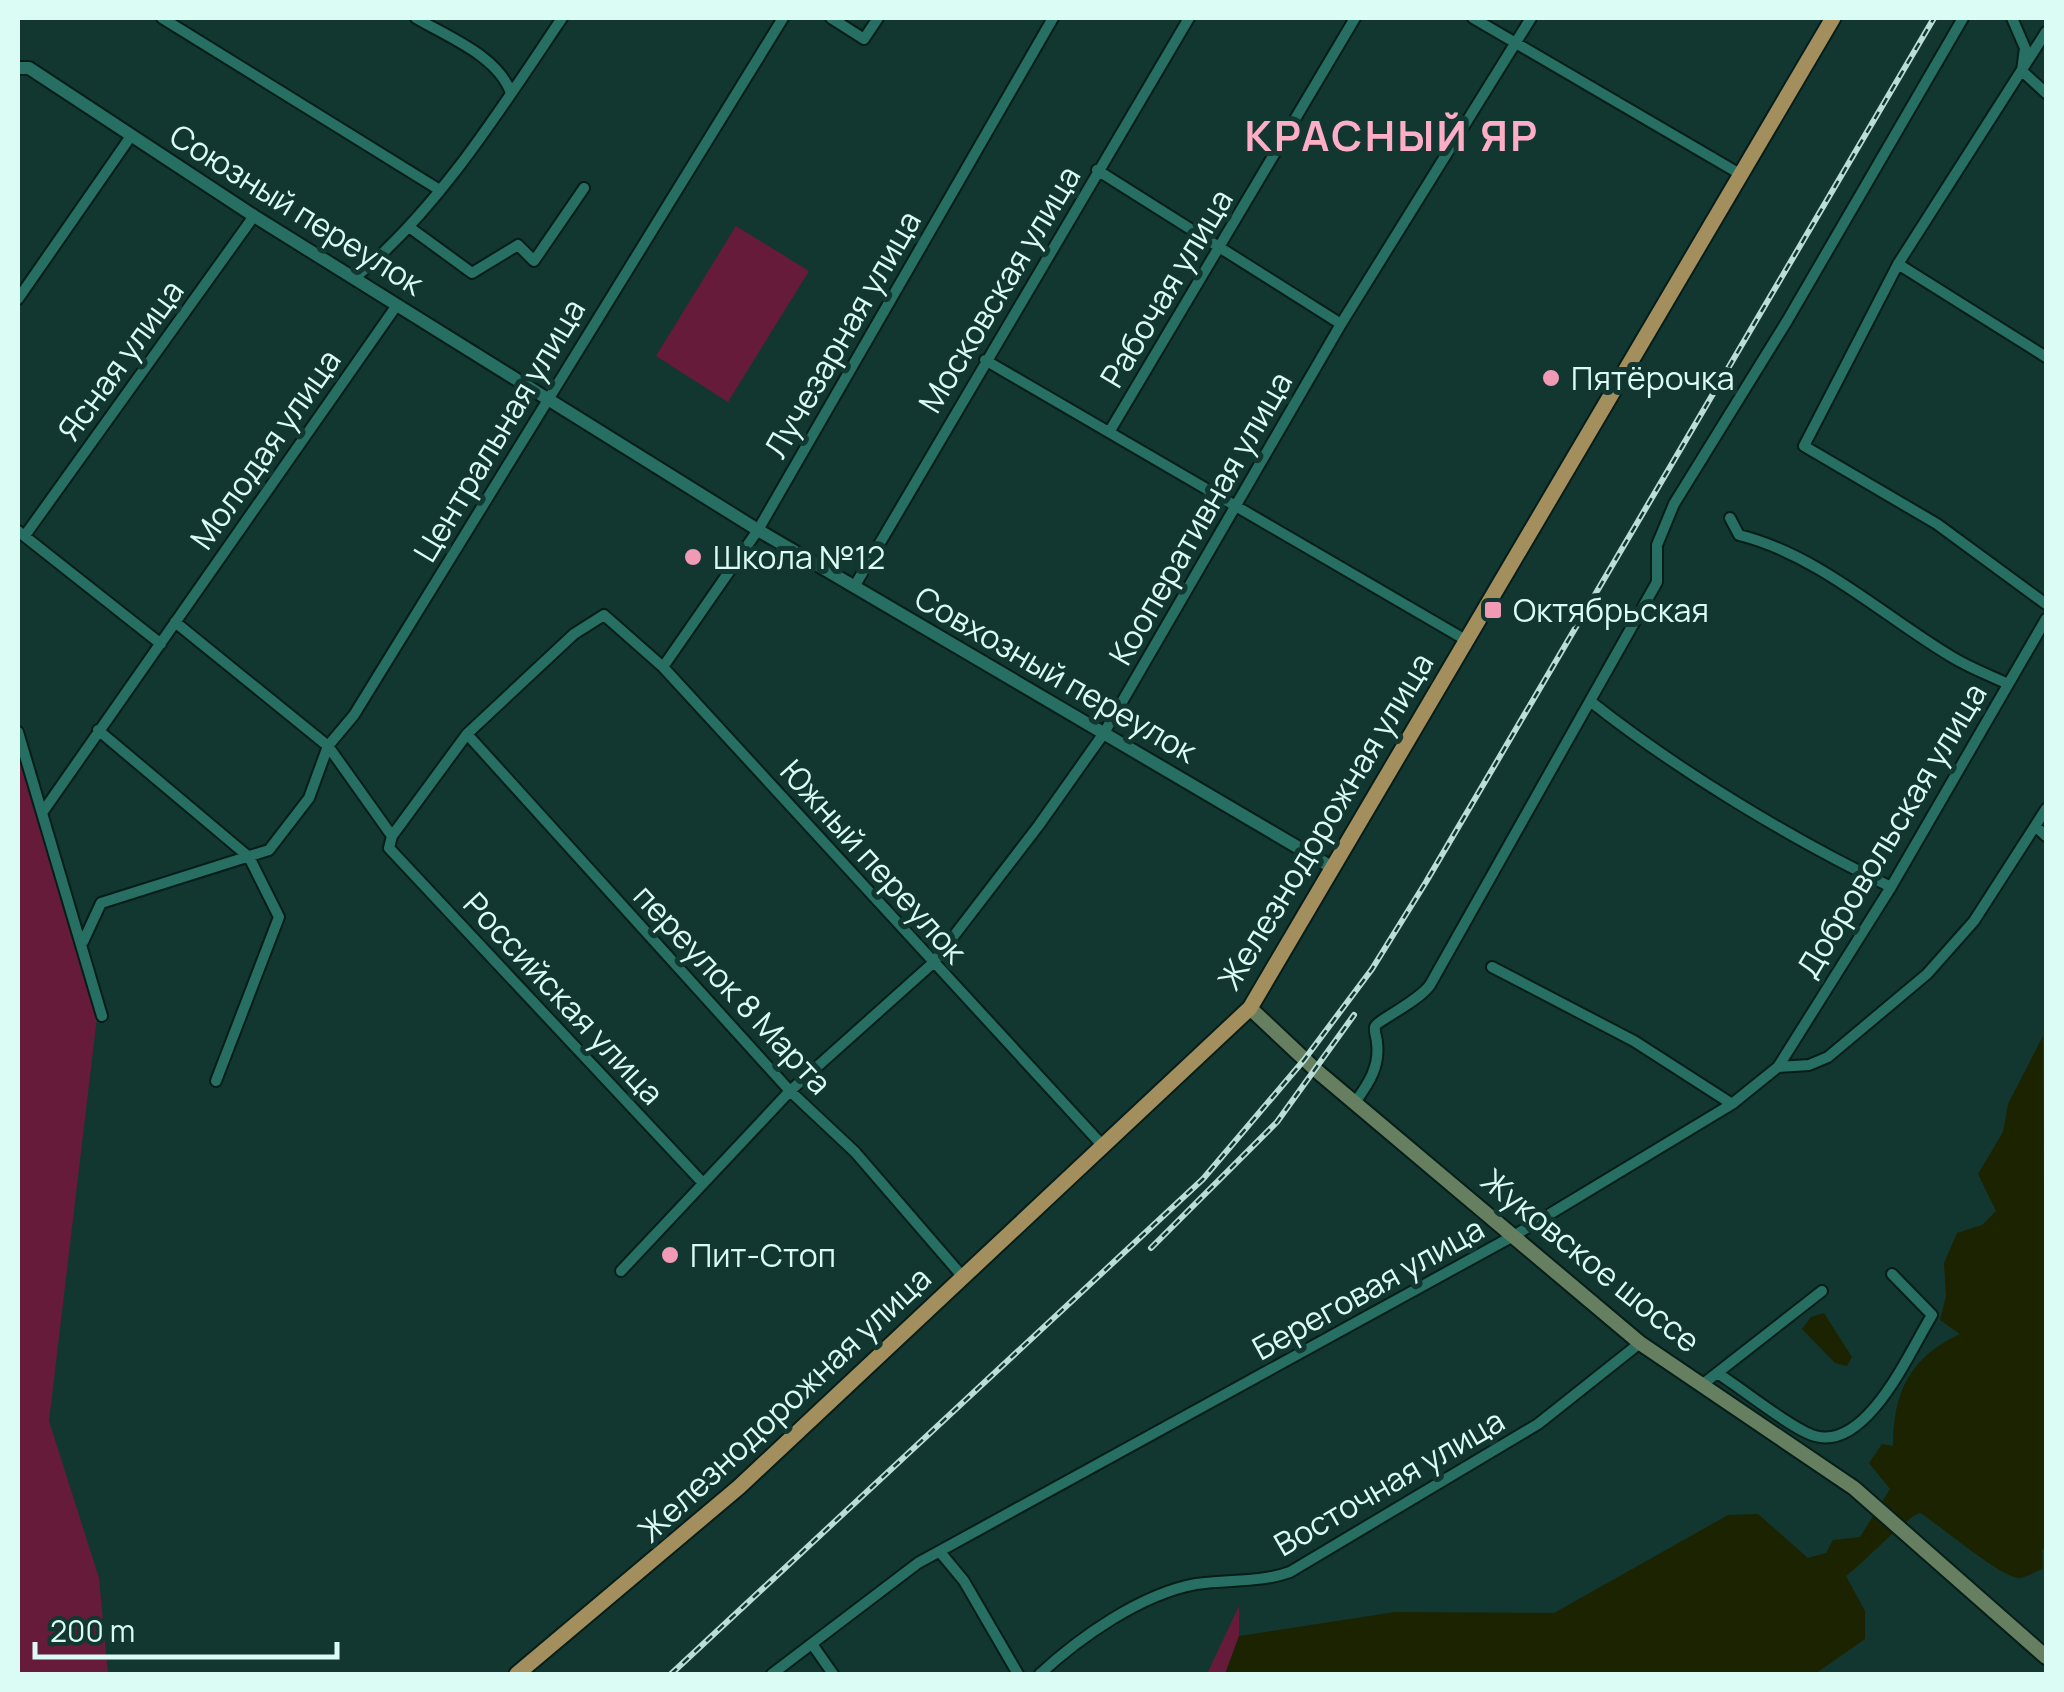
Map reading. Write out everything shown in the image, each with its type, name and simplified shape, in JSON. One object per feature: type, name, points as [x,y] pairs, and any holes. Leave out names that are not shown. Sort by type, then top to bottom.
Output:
[{"type":"main road","name":"Железнодорожная улица","points":[[517,1674],[739,1487],[1250,1008],[1833,18]]},
{"type":"main road","name":"Жуковское шоссе","points":[[1250,1008],[1317,1072],[1640,1342],[1854,1488],[2046,1657]]},
{"type":"street","points":[[162,18],[438,189]]},
{"type":"street","points":[[416,18],[482,57],[505,77],[511,94]]},
{"type":"street","points":[[356,276],[408,227],[511,94],[562,18]]},
{"type":"street","name":"Центральная улица","points":[[250,857],[269,850],[309,798],[328,746],[354,714],[783,18]]},
{"type":"street","points":[[831,18],[864,39],[878,18]]},
{"type":"street","name":"Лучезарная улица","points":[[664,667],[758,530],[1053,18]]},
{"type":"street","name":"Московская улица","points":[[854,587],[1189,18]]},
{"type":"street","name":"Рабочая улица","points":[[1111,430],[1355,18]]},
{"type":"street","points":[[1473,18],[1517,40],[1740,174]]},
{"type":"street","name":"Кооперативная улица","points":[[621,1270],[790,1091],[933,962],[1104,733],[1342,324],[1531,18]]},
{"type":"street","points":[[1356,1101],[1377,1062],[1374,1029],[1380,1019],[1409,1008],[1430,985],[1657,582],[1657,544],[1674,504],[1788,321],[1963,18]]},
{"type":"street","points":[[2012,18],[2024,48],[2022,71]]},
{"type":"street","points":[[2046,32],[1898,264],[1804,446],[1937,524],[2046,604]]},
{"type":"street","name":"Союзный переулок","points":[[18,68],[29,68],[254,216],[548,399]]},
{"type":"street","points":[[2022,71],[2046,93]]},
{"type":"street","points":[[18,299],[131,136]]},
{"type":"street","points":[[1098,170],[1342,324]]},
{"type":"street","name":"Союзный переулок","points":[[408,227],[472,273],[518,245],[534,261],[584,188]]},
{"type":"street","name":"Ясная улица","points":[[22,532],[254,216]]},
{"type":"street","points":[[1898,264],[2046,357]]},
{"type":"street","name":"Молодая улица","points":[[42,813],[396,305]]},
{"type":"street","points":[[985,360],[1111,430],[1464,640]]},
{"type":"street","name":"Совхозный переулок","points":[[548,399],[758,530],[1333,868]]},
{"type":"street","points":[[1730,518],[1739,535],[1762,541],[1842,582],[1954,659],[2008,684]]},
{"type":"street","points":[[22,532],[161,644]]},
{"type":"street","name":"Южный переулок","points":[[467,734],[574,634],[604,615],[664,667],[1103,1146]]},
{"type":"street","name":"Добровольская улица","points":[[1778,1067],[1891,887],[2046,619]]},
{"type":"street","points":[[175,622],[328,746],[392,836],[467,734]]},
{"type":"street","points":[[1590,701],[1637,738],[1850,868],[1891,887]]},
{"type":"street","points":[[98,730],[250,857],[279,917],[216,1082]]},
{"type":"street","points":[[18,732],[102,1016]]},
{"type":"street","name":"переулок 8 Марта","points":[[467,734],[790,1091],[855,1152],[963,1277]]},
{"type":"street","name":"Береговая улица","points":[[772,1674],[918,1563],[1516,1235],[1732,1104],[1778,1067],[1808,1065],[1828,1057],[1928,974],[1974,921],[2046,809]]},
{"type":"street","points":[[2034,826],[2046,836]]},
{"type":"street","name":"Российская улица","points":[[392,836],[389,848],[702,1182]]},
{"type":"street","points":[[83,942],[101,903],[250,857]]},
{"type":"street","points":[[1492,967],[1634,1041],[1732,1104]]},
{"type":"street","points":[[1717,1373],[1816,1436],[1844,1435],[1867,1420],[1932,1315],[1892,1274]]},
{"type":"street","points":[[1703,1384],[1822,1291]]},
{"type":"street","name":"Восточная улица","points":[[1040,1674],[1094,1632],[1175,1590],[1216,1582],[1271,1579],[1290,1572],[1538,1424],[1640,1342]]},
{"type":"street","points":[[940,1552],[964,1581],[1018,1674]]},
{"type":"street","points":[[812,1644],[833,1674]]},
{"type":"shaded area","points":[[736,226],[809,271],[728,402],[656,356]]},
{"type":"shaded area","points":[[18,750],[97,1017],[49,1421],[99,1578],[108,1674],[18,1674]]},
{"type":"shaded area","points":[[2043,1036],[2043,1569],[2020,1578],[2011,1576],[1920,1513],[1846,1576],[1865,1611],[1865,1639],[1815,1674],[1225,1674],[1239,1636],[1395,1612],[1554,1613],[1728,1515],[1758,1514],[1808,1558],[1826,1553],[1833,1540],[1860,1537],[1890,1489],[1869,1463],[1882,1444],[1893,1446],[1896,1409],[1908,1378],[1928,1354],[1960,1334],[1940,1320],[1946,1296],[1944,1263],[1957,1233],[1982,1225],[1996,1211],[1978,1174],[2003,1132],[2008,1104]]},
{"type":"shaded area","points":[[1824,1313],[1852,1357],[1847,1366],[1835,1363],[1802,1329],[1811,1317]]},
{"type":"shaded area","points":[[1239,1606],[1239,1636],[1225,1674],[1207,1674]]},
{"type":"railway","points":[[671,1674],[1203,1179],[1304,1060],[1372,969],[1426,882],[1934,18]]},
{"type":"railway","points":[[1151,1248],[1277,1122],[1354,1015]]},
{"type":"place","name":"Пятёрочка","points":[[1551,378]]},
{"type":"place","name":"Школа №12","points":[[693,557]]},
{"type":"place","name":"Октябрьская","points":[[1493,610]]},
{"type":"place","name":"Пит-Стоп","points":[[670,1255]]},
{"type":"district","name":"КРАСНЫЙ ЯР","points":[[1392,135]]}]
